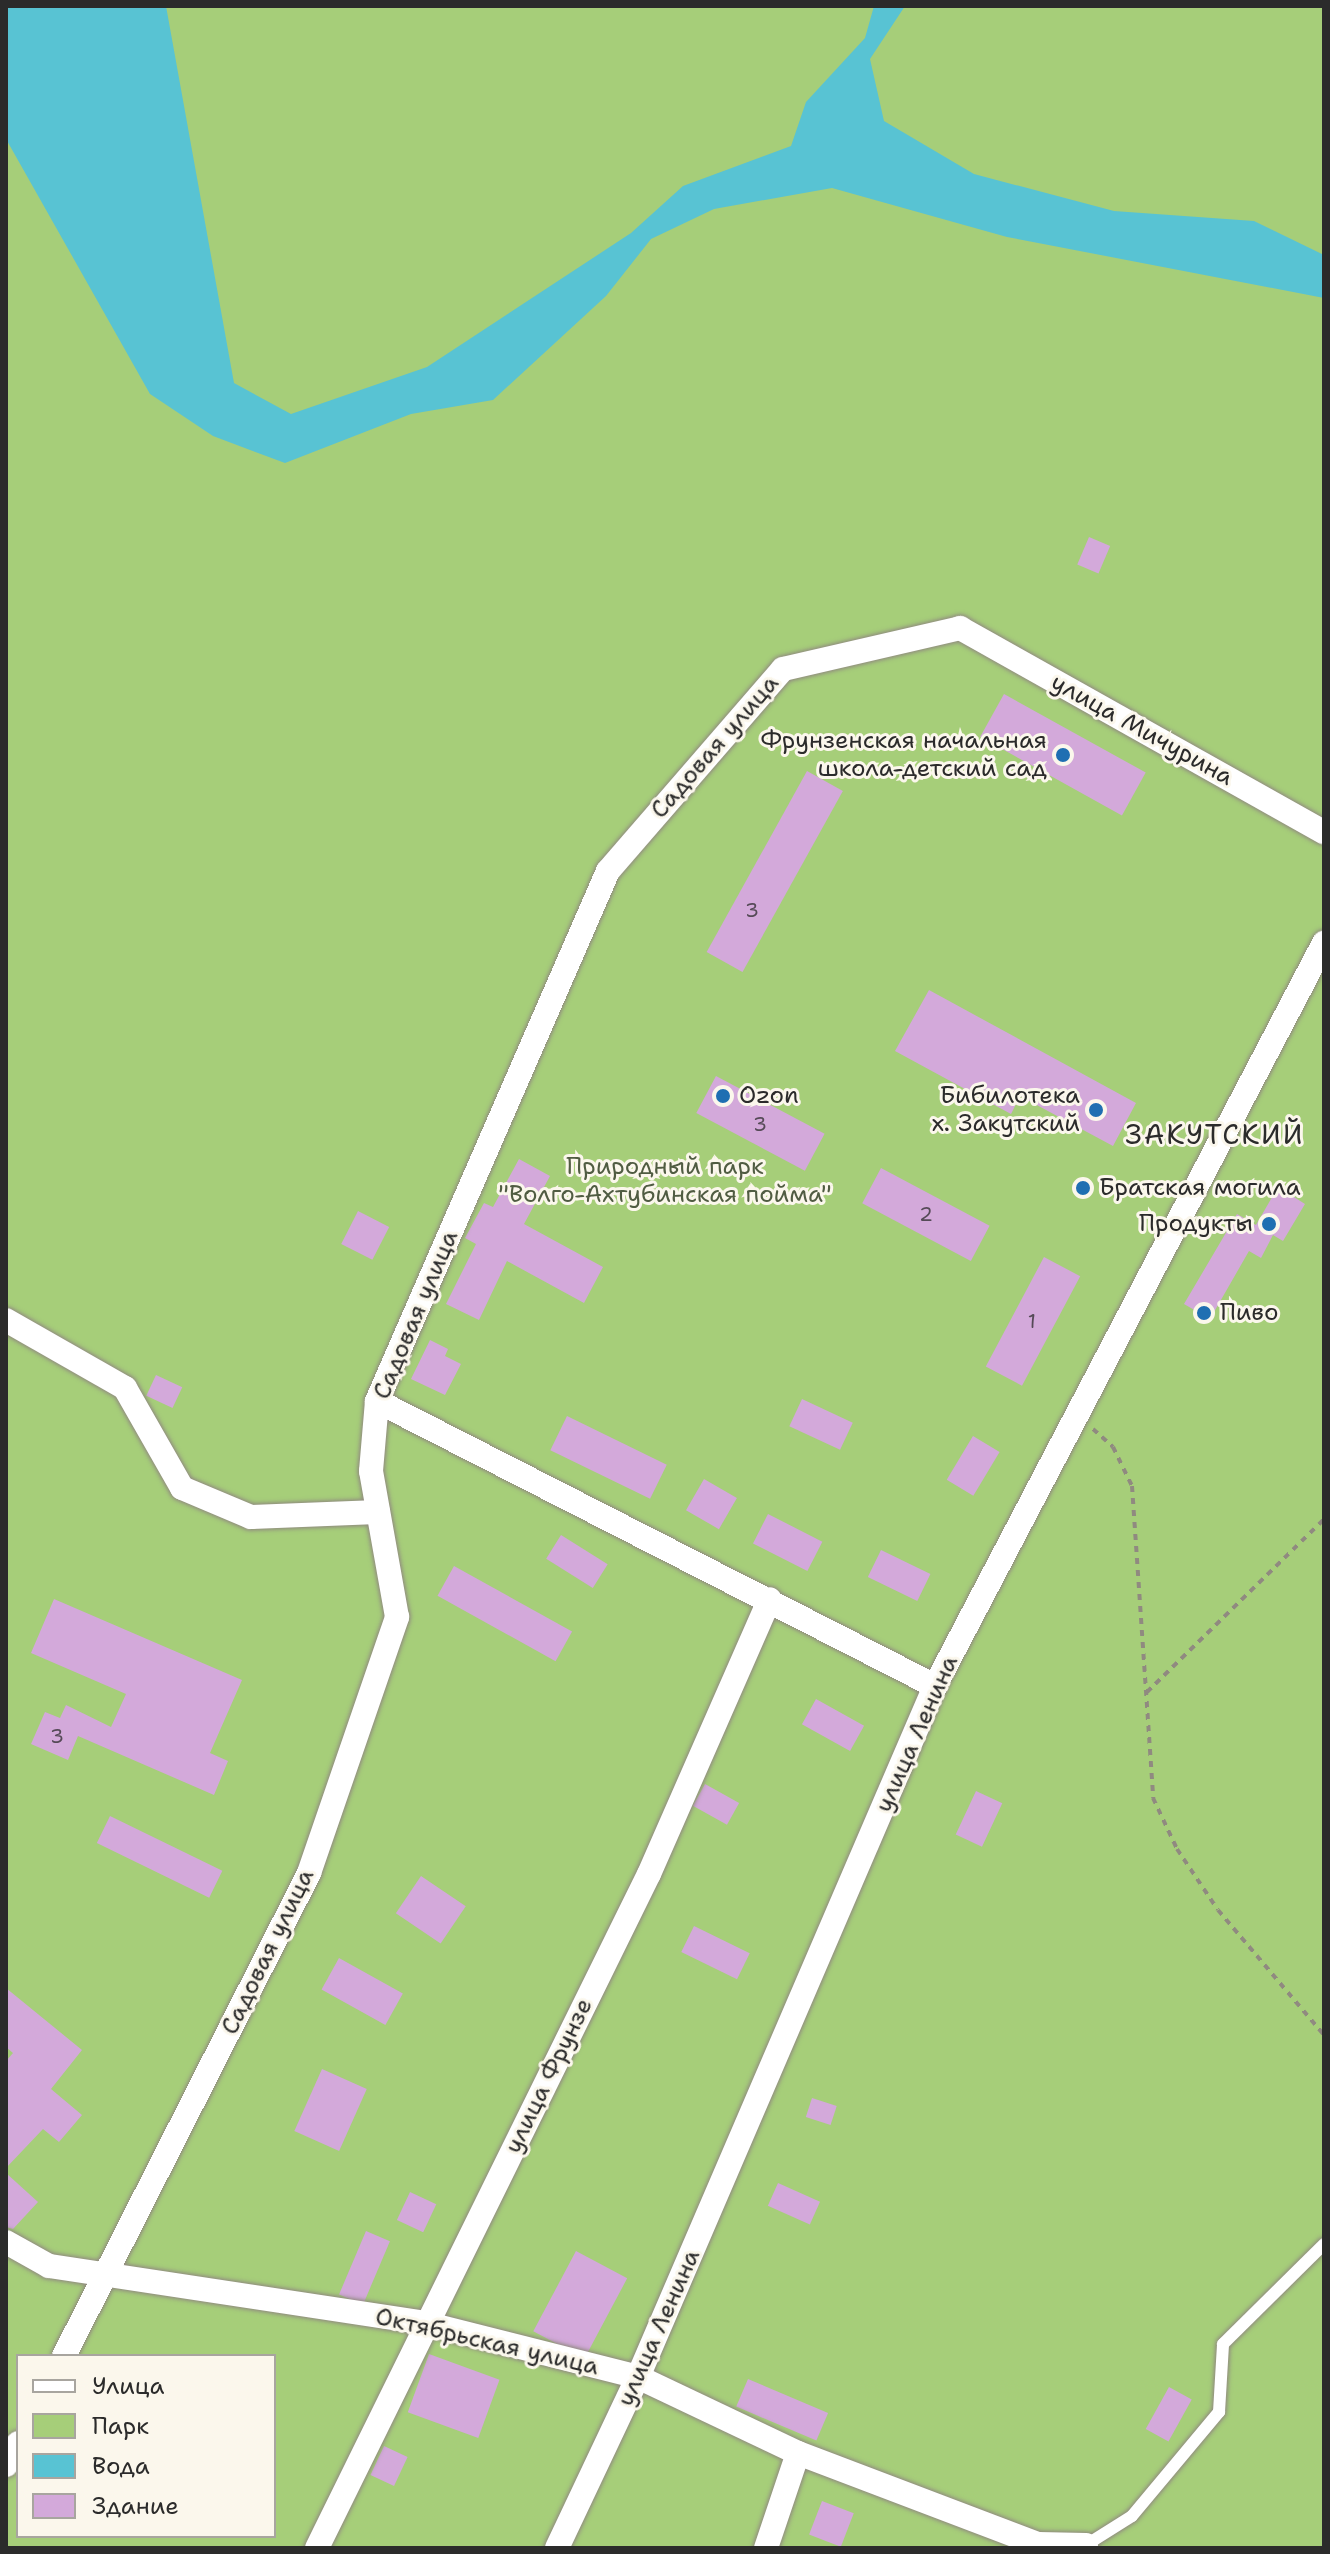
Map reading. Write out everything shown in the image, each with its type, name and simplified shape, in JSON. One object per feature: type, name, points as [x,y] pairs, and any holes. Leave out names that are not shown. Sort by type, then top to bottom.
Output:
[{"type":"street","name":"улица Мичурина","points":[[960,628],[1324,832]]},
{"type":"street","name":"Садовая улица","points":[[65,2354],[309,1873],[397,1617],[371,1471],[377,1401],[608,871],[783,669],[960,628]]},
{"type":"street","name":"улица Ленина","points":[[557,2548],[638,2377],[935,1686],[1324,943]]},
{"type":"street","points":[[6,1320],[125,1388],[182,1488],[251,1517],[378,1512]]},
{"type":"street","points":[[377,1401],[770,1599],[935,1686]]},
{"type":"street","name":"улица Фрунзе","points":[[317,2548],[425,2323],[649,1874],[770,1599]]},
{"type":"street","name":"Октябрьская улица","points":[[6,2242],[49,2266],[425,2323],[638,2377],[798,2453],[1037,2546],[1086,2545]]},
{"type":"street","points":[[6,2465],[16,2447]]},
{"type":"street","points":[[766,2548],[798,2453]]},
{"type":"lane","points":[[1086,2545],[1132,2516],[1219,2412],[1223,2344],[1324,2244]]},
{"type":"path","points":[[1077,1415],[1113,1447],[1132,1486],[1153,1798],[1177,1849],[1218,1910],[1324,2035]]},
{"type":"path","points":[[1147,1692],[1324,1519]]},
{"type":"green space","name":"Природный парк \"Волго-Ахтубинская пойма\"","points":[[6,6],[1324,6],[1324,2548],[6,2548]]},
{"type":"water","points":[[6,6],[166,6],[234,383],[291,414],[427,367],[631,233],[683,186],[791,146],[806,102],[865,38],[874,6],[905,6],[870,59],[884,121],[974,174],[1114,211],[1254,221],[1324,255],[1324,298],[1007,237],[832,188],[714,209],[651,239],[606,296],[493,400],[411,414],[285,463],[213,436],[150,394],[6,139]]},
{"type":"building","points":[[1089,537],[1110,546],[1098,574],[1077,565]]},
{"type":"building","name":"Фрунзенская начальная школа-детский сад","points":[[1004,694],[1146,773],[1122,815],[980,737]]},
{"type":"building","points":[[807,771],[843,791],[743,972],[707,952]]},
{"type":"building","points":[[929,990],[1136,1103],[1113,1146],[1020,1096],[1011,1114],[895,1051]]},
{"type":"building","points":[[716,1076],[825,1134],[805,1171],[696,1113]]},
{"type":"building","points":[[519,1159],[550,1176],[524,1224],[603,1267],[584,1303],[507,1261],[479,1320],[446,1304],[476,1244],[465,1238],[484,1203],[493,1207]]},
{"type":"building","points":[[881,1168],[990,1226],[971,1261],[862,1203]]},
{"type":"building","points":[[1278,1187],[1305,1204],[1283,1241],[1273,1235],[1261,1258],[1249,1251],[1210,1319],[1184,1304],[1237,1214],[1256,1225]]},
{"type":"building","points":[[358,1211],[389,1227],[372,1260],[341,1244]]},
{"type":"building","points":[[1044,1257],[1080,1276],[1022,1386],[986,1366]]},
{"type":"building","points":[[430,1340],[448,1349],[445,1356],[461,1364],[445,1395],[411,1379]]},
{"type":"building","points":[[156,1375],[182,1387],[173,1408],[146,1396]]},
{"type":"building","points":[[802,1399],[853,1423],[840,1450],[789,1426]]},
{"type":"building","points":[[567,1416],[667,1465],[650,1499],[550,1450]]},
{"type":"building","points":[[973,1436],[1000,1452],[973,1496],[947,1480]]},
{"type":"building","points":[[704,1479],[737,1498],[719,1529],[686,1510]]},
{"type":"building","points":[[768,1514],[822,1542],[807,1571],[753,1543]]},
{"type":"building","points":[[561,1535],[608,1564],[593,1588],[546,1559]]},
{"type":"building","points":[[881,1550],[930,1574],[917,1601],[868,1577]]},
{"type":"building","points":[[454,1566],[572,1631],[556,1661],[438,1596]]},
{"type":"building","points":[[54,1599],[242,1680],[210,1753],[228,1761],[214,1795],[78,1736],[68,1760],[31,1744],[45,1712],[60,1718],[66,1705],[111,1727],[126,1694],[31,1653]]},
{"type":"building","points":[[816,1699],[864,1726],[850,1751],[802,1724]]},
{"type":"building","points":[[705,1784],[739,1803],[727,1825],[693,1806]]},
{"type":"building","points":[[976,1791],[1002,1803],[982,1847],[956,1835]]},
{"type":"building","points":[[110,1816],[222,1871],[209,1898],[97,1843]]},
{"type":"building","points":[[421,1876],[466,1906],[441,1944],[396,1913]]},
{"type":"building","points":[[694,1926],[750,1953],[737,1979],[681,1952]]},
{"type":"building","points":[[339,1958],[403,1993],[385,2025],[322,1989]]},
{"type":"building","points":[[6,1988],[82,2050],[51,2089],[82,2115],[59,2142],[43,2129],[6,2168],[6,2061],[13,2053],[6,2047]]},
{"type":"building","points":[[322,2069],[367,2089],[339,2151],[294,2131]]},
{"type":"building","points":[[812,2098],[837,2106],[831,2125],[806,2117]]},
{"type":"building","points":[[6,2173],[38,2202],[13,2229],[6,2227]]},
{"type":"building","points":[[778,2183],[820,2202],[810,2225],[768,2206]]},
{"type":"building","points":[[410,2192],[436,2204],[423,2232],[397,2220]]},
{"type":"building","points":[[366,2231],[390,2241],[363,2305],[339,2295]]},
{"type":"building","points":[[576,2251],[627,2278],[584,2359],[533,2331]]},
{"type":"building","points":[[429,2354],[499,2380],[478,2438],[408,2412]]},
{"type":"building","points":[[748,2379],[828,2413],[816,2441],[736,2407]]},
{"type":"building","points":[[1169,2387],[1192,2400],[1168,2442],[1146,2429]]},
{"type":"building","points":[[384,2446],[408,2457],[394,2486],[370,2475]]},
{"type":"building","points":[[822,2501],[854,2513],[841,2547],[809,2535]]},
{"type":"place","name":"Фрунзенская начальная школа-детский сад","points":[[1063,755]]},
{"type":"place","name":"Ozon","points":[[723,1096]]},
{"type":"place","name":"Бибилотека х. Закутский","points":[[1096,1110]]},
{"type":"place","name":"Братская могила","points":[[1083,1188]]},
{"type":"place","name":"Продукты","points":[[1269,1224]]},
{"type":"place","name":"Пиво","points":[[1204,1313]]},
{"type":"district","name":"ЗАКУТСКИЙ","points":[[1215,1134]]}]
